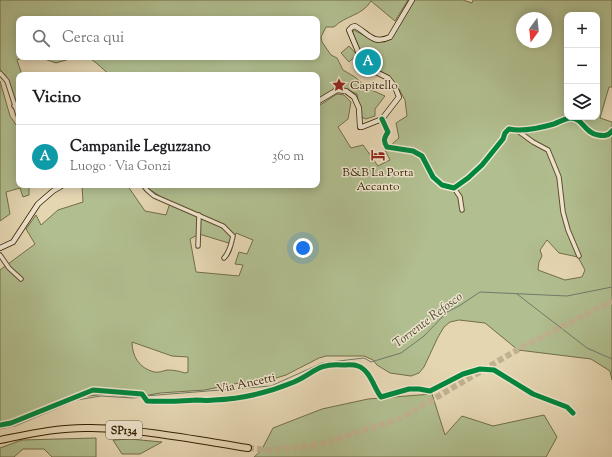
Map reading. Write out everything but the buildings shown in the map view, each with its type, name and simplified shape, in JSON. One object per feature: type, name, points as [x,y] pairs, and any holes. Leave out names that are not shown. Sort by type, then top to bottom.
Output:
[{"type":"highway","name":"SP134","points":[[0,440],[61,429],[90,428],[137,432],[248,448]]},
{"type":"street","points":[[320,100],[336,90],[343,90],[354,97],[359,108],[360,127],[382,120],[399,97],[395,87],[388,78],[372,70],[362,61],[349,30],[352,26],[355,26],[375,40],[390,37],[412,0]]},
{"type":"street","points":[[0,73],[7,81],[16,111]]},
{"type":"street","points":[[454,188],[482,165],[503,139],[508,130],[518,131],[549,125],[570,118],[578,119],[592,134],[604,136],[612,131]]},
{"type":"street","points":[[382,120],[388,132],[384,138],[384,143],[387,147],[413,151],[422,156],[433,177],[442,185],[454,188],[460,197],[462,210]]},
{"type":"street","points":[[518,131],[533,142],[548,150],[559,177],[562,212],[579,256]]},
{"type":"street","points":[[0,248],[13,242],[38,204],[58,188]]},
{"type":"street","points":[[145,188],[154,196],[223,226],[233,236],[228,254],[224,258]]},
{"type":"street","points":[[198,246],[199,215]]},
{"type":"street","points":[[0,255],[8,268],[21,279]]},
{"type":"street","name":"Via Ancetti","points":[[0,425],[11,423],[93,390],[142,394],[147,402],[167,403],[226,399],[269,391],[295,381],[317,368],[326,365],[338,364],[358,366],[367,374],[381,397],[409,389],[430,391],[463,374],[480,369],[494,370],[533,394],[567,406],[573,413]]},
{"type":"green space","points":[[0,0],[408,0],[395,21],[371,1],[359,13],[344,20],[334,27],[326,27],[321,37],[322,42],[331,55],[337,58],[343,70],[355,77],[367,88],[385,96],[375,109],[375,116],[366,119],[361,117],[357,94],[335,88],[320,99],[320,72],[107,72],[92,60],[320,60],[320,16],[16,16],[16,60],[21,72],[16,72],[16,110],[5,75],[0,70]]},
{"type":"green space","points":[[412,0],[463,0],[472,3],[473,0],[612,0],[612,87],[609,87],[600,118],[612,122],[612,380],[610,371],[591,359],[518,350],[485,323],[459,320],[450,322],[444,327],[424,367],[419,373],[411,376],[390,373],[377,365],[373,360],[364,356],[326,356],[286,375],[266,381],[244,382],[205,390],[160,393],[144,396],[128,397],[105,394],[82,397],[21,423],[0,428],[0,270],[35,244],[26,229],[36,215],[41,225],[58,210],[83,202],[82,188],[129,188],[145,211],[166,215],[170,203],[148,188],[320,188],[320,105],[337,94],[344,95],[351,102],[348,119],[338,127],[351,148],[363,145],[378,166],[390,160],[384,148],[391,145],[399,138],[396,123],[407,116],[405,100],[399,89],[396,88],[392,81],[370,68],[362,57],[351,34],[354,30],[372,40],[385,42],[396,29]],"holes":[[[236,233],[253,240],[247,254],[239,252],[235,264],[243,265],[239,276],[196,272],[190,239],[199,234],[232,244]],[[547,240],[559,253],[578,257],[585,270],[582,277],[565,280],[538,270],[539,262],[542,256],[540,250]],[[132,342],[172,356],[188,357],[188,372],[185,373],[167,370],[156,372],[144,368],[135,357]]]},
{"type":"green space","points":[[349,46],[357,55],[349,62],[341,53]]},
{"type":"green space","points":[[48,60],[66,60],[56,63]]},
{"type":"green space","points":[[0,81],[10,116],[16,125],[16,188],[20,188],[6,192],[10,214],[0,221]]},
{"type":"green space","points":[[20,188],[29,188],[29,195],[23,197]]},
{"type":"green space","points":[[432,394],[445,435],[462,416],[493,426],[544,415],[557,437],[546,457],[254,457],[261,451],[273,428],[322,409],[368,399]]},
{"type":"green space","points":[[96,438],[96,457],[52,457],[44,449],[23,449],[14,457],[0,457],[0,448],[22,440]]},
{"type":"green space","points":[[130,439],[162,442],[140,454],[122,454],[113,440]]},
{"type":"waterway","name":"Torrente Refosco","points":[[145,396],[271,386],[322,363],[364,358],[371,362],[401,353],[424,336],[447,312],[480,292],[567,296],[612,287]]},
{"type":"waterway","points":[[517,294],[587,348],[612,359]]},
{"type":"waterway","name":"Torrente Refosco","points":[[0,429],[15,426],[77,400],[101,396],[133,398],[142,397]]},
{"type":"tunnel","points":[[248,448],[269,450],[309,446],[329,442],[401,418],[524,346],[612,301]]},
{"type":"cycle path","points":[[382,119],[388,132],[384,140],[387,147],[413,151],[422,156],[433,177],[442,185],[454,188],[482,165],[503,139],[505,133],[509,129],[526,130],[554,124],[571,118],[578,120],[593,134],[606,135],[612,131]]},
{"type":"cycle path","points":[[0,425],[11,423],[93,390],[142,394],[147,401],[210,400],[245,397],[275,389],[301,379],[316,369],[334,365],[354,365],[362,368],[369,375],[381,397],[409,389],[430,391],[463,374],[480,369],[494,370],[533,394],[567,407],[573,413]]},
{"type":"place","name":"Campanile Leguzzano","points":[[368,62]]},
{"type":"place","name":"Capitello","points":[[339,85]]},
{"type":"place","name":"B&B La Porta Accanto","points":[[378,155]]}]
